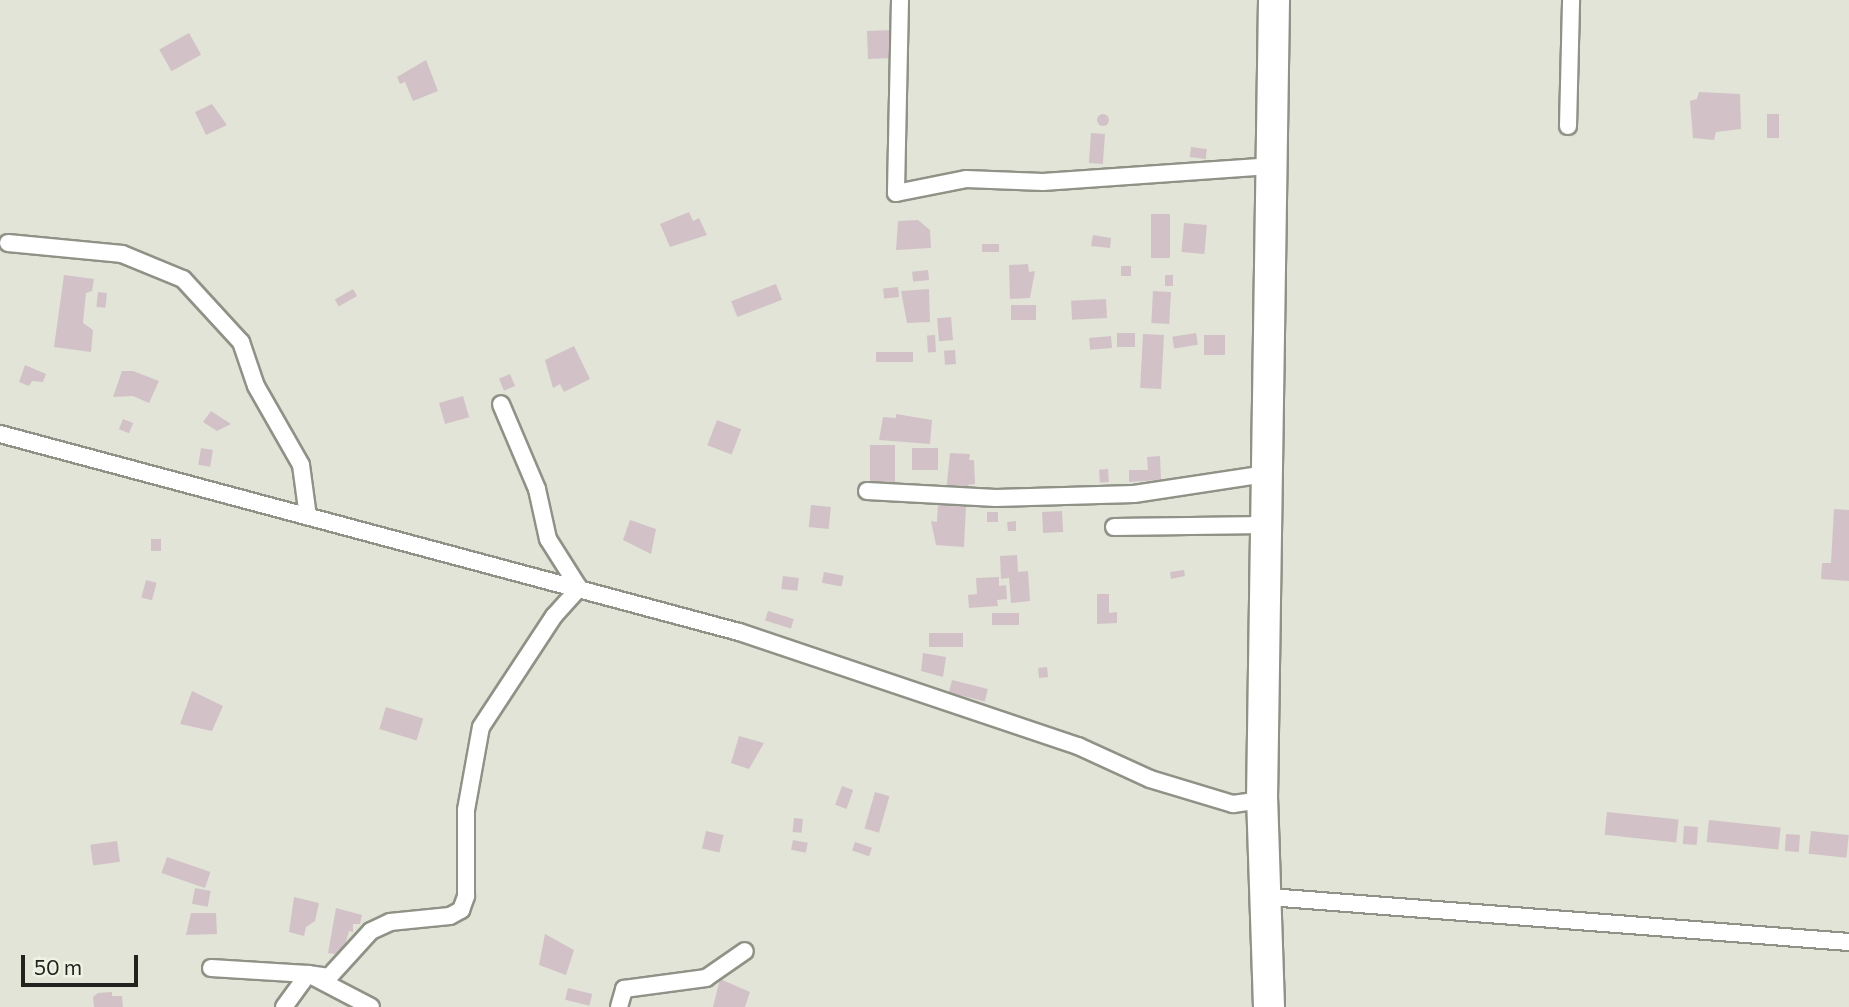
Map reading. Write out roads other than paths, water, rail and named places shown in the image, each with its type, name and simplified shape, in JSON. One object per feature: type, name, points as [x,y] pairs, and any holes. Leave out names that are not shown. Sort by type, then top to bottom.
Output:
[{"type":"highway","points":[[1269,1007],[1269,897],[1262,800],[1274,0]]},
{"type":"street","points":[[900,0],[896,193],[941,181],[1043,182],[1273,166]]},
{"type":"street","points":[[1568,126],[1571,0]]},
{"type":"street","points":[[8,243],[122,254],[183,279],[241,342],[256,386],[300,465],[308,517]]},
{"type":"street","points":[[501,404],[537,489],[548,539],[579,588]]},
{"type":"street","points":[[0,435],[739,632],[1078,747],[1150,779],[1233,804],[1262,800]]},
{"type":"street","points":[[867,491],[996,498],[1134,494],[1266,474]]},
{"type":"street","points":[[1114,527],[1266,525]]},
{"type":"street","points":[[211,968],[329,977],[371,931],[390,922],[450,916],[461,910],[466,896],[466,810],[481,727],[554,616],[579,588]]},
{"type":"street","points":[[1269,897],[1849,942]]},
{"type":"street","points":[[619,1007],[624,989],[706,978],[745,951]]},
{"type":"street","points":[[284,1007],[308,974]]},
{"type":"street","points":[[308,974],[370,1007]]}]
